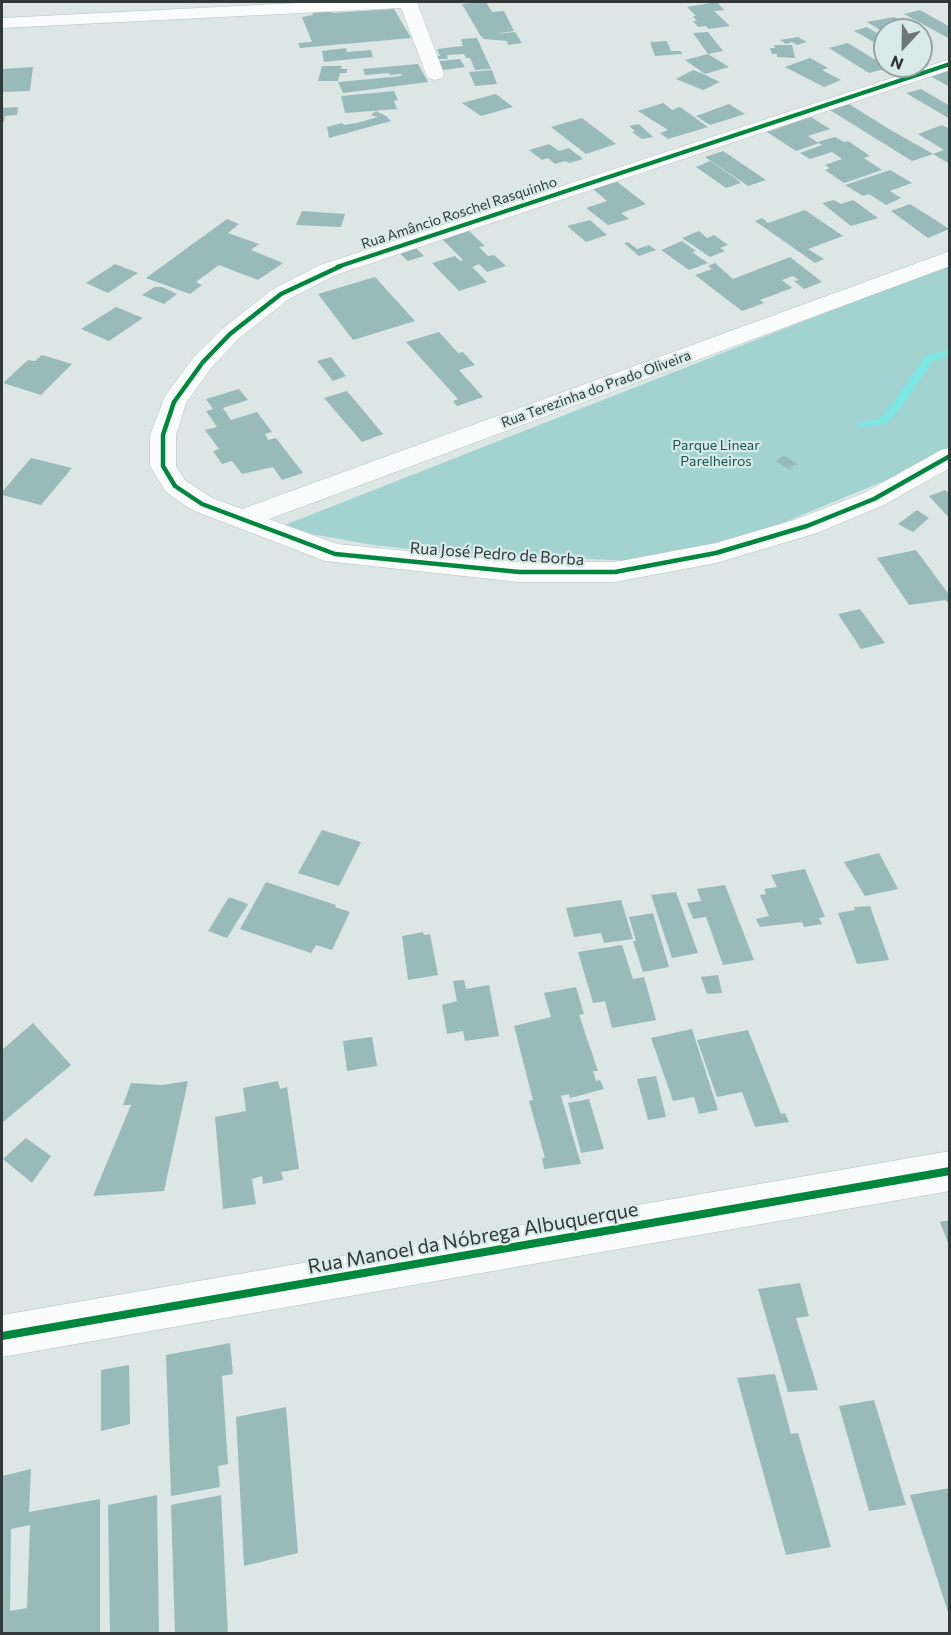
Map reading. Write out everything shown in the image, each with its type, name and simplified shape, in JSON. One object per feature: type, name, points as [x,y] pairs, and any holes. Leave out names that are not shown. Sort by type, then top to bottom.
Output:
[{"type":"street","points":[[2,23],[408,2],[435,74]]},
{"type":"street","name":"Rua Amâncio Roschel Rasquinho","points":[[243,519],[202,504],[175,486],[163,466],[163,435],[174,402],[203,362],[230,334],[281,294],[328,270],[950,64]]},
{"type":"street","name":"Rua Terezinha do Prado Oliveira","points":[[243,519],[950,258]]},
{"type":"street","name":"Rua José Pedro de Borba","points":[[243,519],[335,554],[519,572],[615,572],[699,557],[807,526],[874,500],[950,456]]},
{"type":"street","name":"Rua Manoel da Nóbrega Albuquerque","points":[[2,1336],[950,1171]]},
{"type":"green space","name":"Parque Linear Parelheiros","points":[[949,264],[949,454],[742,540],[659,562],[445,553],[373,545],[277,528]]},
{"type":"building","points":[[486,2],[492,12],[504,11],[514,31],[494,34],[515,32],[522,43],[508,45],[507,41],[484,39],[480,35],[462,4]]},
{"type":"building","points":[[717,2],[724,10],[714,11],[730,26],[709,29],[706,26],[698,27],[693,21],[697,21],[693,16],[696,16],[687,7]]},
{"type":"building","points":[[330,9],[332,13],[394,9],[411,38],[300,48],[298,43],[312,42],[302,17],[313,15],[311,10]]},
{"type":"building","points":[[920,10],[950,27],[950,39],[933,30],[933,18],[911,18],[904,14]]},
{"type":"building","points":[[867,27],[873,31],[873,42],[854,31]]},
{"type":"building","points":[[708,32],[723,51],[708,54],[693,33]]},
{"type":"building","points":[[798,37],[807,42],[797,45],[792,42],[786,44],[780,40]]},
{"type":"building","points":[[477,38],[491,69],[475,70],[470,58],[466,58],[464,54],[447,55],[448,59],[438,59],[440,56],[437,49],[463,46],[461,39]]},
{"type":"building","points":[[667,41],[671,51],[681,51],[682,54],[655,56],[650,42]]},
{"type":"building","points":[[848,43],[873,59],[873,72],[869,73],[829,48]]},
{"type":"building","points":[[774,45],[792,45],[795,58],[777,57],[777,54],[772,54],[770,48],[775,48]]},
{"type":"building","points":[[346,48],[347,52],[371,50],[373,57],[324,62],[322,51]]},
{"type":"building","points":[[708,54],[729,67],[705,74],[685,60]]},
{"type":"building","points":[[810,58],[828,68],[822,70],[841,80],[824,87],[785,67]]},
{"type":"building","points":[[460,59],[465,67],[443,70],[439,61]]},
{"type":"building","points":[[418,64],[428,82],[343,93],[338,82],[402,76],[389,73],[365,75],[363,69]]},
{"type":"building","points":[[322,66],[342,66],[341,69],[347,69],[347,73],[340,73],[338,81],[318,81]]},
{"type":"building","points":[[33,67],[30,91],[2,92],[2,69]]},
{"type":"building","points":[[950,69],[950,87],[933,78],[933,75]]},
{"type":"building","points":[[492,70],[497,84],[475,86],[469,72]]},
{"type":"building","points":[[693,70],[720,82],[703,90],[676,79]]},
{"type":"building","points":[[921,89],[950,106],[950,119],[906,93]]},
{"type":"building","points":[[394,91],[398,100],[394,101],[397,109],[345,113],[341,96]]},
{"type":"building","points":[[496,94],[513,107],[481,116],[462,103]]},
{"type":"building","points":[[663,103],[672,110],[680,107],[708,127],[668,139],[660,133],[668,130],[638,111]]},
{"type":"building","points":[[729,104],[745,114],[710,125],[696,116]]},
{"type":"building","points":[[849,104],[933,154],[912,161],[825,107]]},
{"type":"building","points":[[18,107],[17,115],[5,116],[2,122],[2,108]]},
{"type":"building","points":[[376,111],[391,121],[329,138],[327,127],[342,123],[344,125],[357,123],[378,117],[371,115]]},
{"type":"building","points":[[811,117],[830,129],[808,136],[817,142],[835,137],[844,142],[848,141],[870,156],[864,158],[882,170],[844,183],[825,170],[830,168],[825,165],[842,159],[832,152],[810,159],[800,153],[822,145],[819,143],[796,151],[767,132]]},
{"type":"building","points":[[582,118],[616,144],[586,154],[551,127]]},
{"type":"building","points":[[639,124],[653,137],[642,139],[632,132],[635,131],[629,126]]},
{"type":"building","points":[[942,125],[950,129],[948,163],[933,154],[944,150],[918,134]]},
{"type":"building","points":[[549,144],[559,151],[569,148],[583,159],[555,164],[548,158],[542,160],[529,150]]},
{"type":"building","points":[[723,151],[766,180],[748,186],[705,157]]},
{"type":"building","points":[[710,161],[741,183],[726,188],[696,167]]},
{"type":"building","points":[[890,170],[912,183],[890,191],[901,198],[886,205],[869,194],[863,196],[845,185]]},
{"type":"building","points":[[616,181],[646,204],[621,213],[629,219],[608,225],[586,208],[607,201],[592,188]]},
{"type":"building","points":[[834,200],[841,204],[853,200],[878,218],[851,226],[822,203]]},
{"type":"building","points":[[910,204],[949,229],[928,238],[891,211]]},
{"type":"building","points":[[805,210],[843,236],[808,249],[824,259],[815,263],[755,221],[762,218],[768,223]]},
{"type":"building","points":[[302,211],[345,214],[341,227],[296,225]]},
{"type":"building","points":[[227,219],[239,224],[228,233],[259,244],[251,250],[283,263],[258,280],[219,265],[196,282],[202,285],[190,294],[146,278]]},
{"type":"building","points":[[590,220],[607,235],[586,242],[567,226]]},
{"type":"building","points":[[465,227],[485,246],[479,247],[488,256],[494,255],[506,266],[487,272],[479,264],[472,267],[487,282],[459,291],[432,263],[455,256],[460,261],[463,260],[438,235]]},
{"type":"building","points":[[699,231],[707,238],[714,235],[728,245],[720,248],[725,251],[710,257],[682,238]]},
{"type":"building","points":[[682,241],[696,251],[692,252],[708,263],[689,270],[661,250]]},
{"type":"building","points":[[628,242],[637,249],[649,245],[656,250],[639,256],[624,243]]},
{"type":"building","points":[[411,243],[424,256],[408,261],[395,249]]},
{"type":"building","points":[[790,257],[822,282],[804,289],[794,281],[799,280],[793,276],[782,280],[792,288],[760,300],[764,303],[742,311],[695,275],[712,269],[708,266],[715,263],[733,279]]},
{"type":"building","points":[[115,264],[138,273],[108,293],[86,283]]},
{"type":"building","points":[[375,277],[415,321],[353,340],[318,294]]},
{"type":"building","points":[[154,287],[162,287],[177,294],[164,304],[142,295]]},
{"type":"building","points":[[116,307],[143,318],[109,341],[81,329]]},
{"type":"building","points":[[439,332],[458,353],[463,352],[475,365],[459,370],[483,397],[457,406],[453,401],[458,399],[406,342]]},
{"type":"building","points":[[42,355],[72,364],[41,395],[3,383],[28,360],[35,361]]},
{"type":"building","points":[[331,357],[346,376],[333,381],[317,361]]},
{"type":"building","points":[[239,389],[248,400],[223,408],[231,420],[257,412],[272,432],[265,434],[268,440],[276,438],[303,473],[282,480],[273,467],[242,474],[232,461],[222,464],[213,451],[219,449],[205,430],[217,427],[206,411],[213,409],[206,399]]},
{"type":"building","points":[[347,391],[383,434],[362,442],[324,398]]},
{"type":"building","points":[[782,456],[799,465],[789,467],[793,469],[790,470],[776,461]]},
{"type":"building","points":[[31,458],[72,468],[41,505],[2,495],[2,492]]},
{"type":"building","points":[[945,490],[950,494],[950,519],[929,496]]},
{"type":"building","points":[[917,510],[929,518],[913,532],[898,524]]},
{"type":"building","points":[[916,550],[950,596],[950,604],[945,600],[909,605],[877,558]]},
{"type":"building","points":[[860,609],[885,643],[861,649],[838,614]]},
{"type":"building","points":[[322,830],[361,842],[339,886],[298,873]]},
{"type":"building","points":[[879,853],[898,889],[865,896],[844,862]]},
{"type":"building","points":[[805,869],[825,917],[819,918],[822,924],[804,927],[802,922],[760,927],[756,919],[769,916],[760,895],[766,894],[764,889],[777,887],[771,875]]},
{"type":"building","points":[[266,882],[336,905],[335,907],[350,912],[332,950],[316,945],[311,953],[240,929]]},
{"type":"building","points":[[725,885],[754,960],[723,965],[706,917],[693,919],[687,903],[701,901],[697,889]]},
{"type":"building","points":[[676,892],[698,953],[672,958],[651,895]]},
{"type":"building","points":[[229,897],[248,904],[227,938],[208,931]]},
{"type":"building","points":[[621,900],[633,939],[604,943],[601,933],[574,937],[566,908]]},
{"type":"building","points":[[870,906],[889,960],[857,964],[838,913],[855,910],[854,907]]},
{"type":"building","points":[[653,913],[669,967],[643,972],[633,941],[636,941],[629,917]]},
{"type":"building","points":[[423,932],[424,935],[430,934],[438,975],[408,980],[402,936]]},
{"type":"building","points":[[622,945],[633,979],[644,977],[656,1020],[612,1028],[605,1001],[593,1003],[578,952]]},
{"type":"building","points":[[718,975],[722,993],[707,994],[701,977]]},
{"type":"building","points":[[464,980],[466,989],[489,985],[499,1036],[465,1041],[463,1031],[447,1034],[442,1005],[457,1001],[453,981]]},
{"type":"building","points":[[576,987],[584,1014],[579,1015],[598,1071],[593,1071],[596,1081],[600,1080],[604,1089],[570,1098],[569,1094],[561,1096],[581,1164],[544,1169],[542,1158],[545,1158],[529,1101],[533,1100],[514,1026],[551,1017],[544,993]]},
{"type":"building","points":[[33,1023],[71,1065],[2,1123],[2,1050]]},
{"type":"building","points":[[692,1029],[718,1110],[699,1114],[694,1097],[673,1101],[651,1038]]},
{"type":"building","points":[[748,1030],[781,1114],[785,1113],[789,1122],[755,1127],[742,1092],[717,1097],[697,1040]]},
{"type":"building","points":[[372,1037],[377,1066],[347,1071],[343,1041]]},
{"type":"building","points":[[656,1076],[666,1117],[648,1120],[637,1079]]},
{"type":"building","points":[[188,1081],[164,1191],[93,1196],[131,1105],[123,1105],[131,1083],[162,1085]]},
{"type":"building","points":[[278,1081],[280,1089],[287,1087],[299,1169],[281,1172],[283,1180],[263,1184],[262,1176],[252,1179],[256,1204],[223,1209],[215,1117],[246,1111],[243,1088]]},
{"type":"building","points":[[589,1099],[604,1149],[581,1153],[568,1103]]},
{"type":"building","points":[[26,1138],[51,1156],[32,1183],[3,1159]]},
{"type":"building","points":[[950,1220],[950,1245],[949,1245],[940,1222]]},
{"type":"building","points":[[800,1283],[809,1316],[796,1318],[818,1390],[788,1392],[758,1289]]},
{"type":"building","points":[[230,1343],[233,1374],[222,1376],[228,1464],[218,1466],[220,1487],[171,1496],[166,1355]]},
{"type":"building","points":[[129,1365],[130,1424],[101,1431],[101,1370]]},
{"type":"building","points":[[775,1374],[791,1434],[798,1433],[831,1547],[786,1555],[737,1378]]},
{"type":"building","points":[[874,1400],[906,1505],[869,1511],[839,1406]]},
{"type":"building","points":[[286,1407],[298,1553],[244,1566],[236,1417]]},
{"type":"building","points":[[31,1469],[29,1512],[100,1499],[100,1634],[2,1634],[2,1476]],"holes":[[[30,1525],[27,1608],[10,1611],[11,1529]]]},
{"type":"building","points":[[950,1488],[950,1614],[949,1615],[910,1495]]},
{"type":"building","points":[[157,1495],[159,1634],[110,1634],[108,1505]]},
{"type":"building","points":[[221,1495],[228,1634],[175,1634],[171,1505]]},
{"type":"waterway","points":[[862,425],[882,422],[898,404],[929,359],[950,352]]},
{"type":"cycle path","points":[[950,64],[328,270],[281,294],[230,334],[203,362],[174,402],[163,435],[163,466],[175,486],[202,504],[335,554],[519,572],[615,572],[716,553],[807,526],[874,499],[950,456]]},
{"type":"cycle path","points":[[2,1336],[950,1171]]}]
